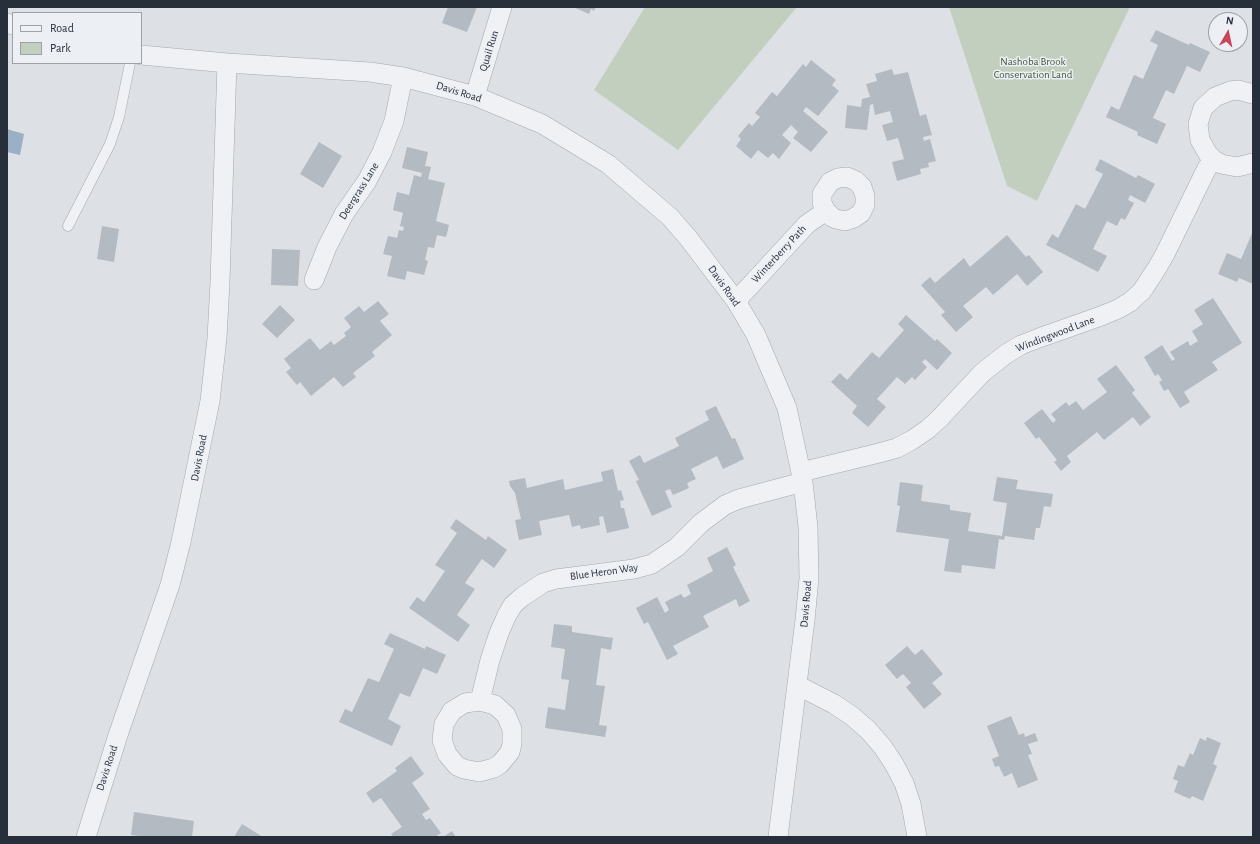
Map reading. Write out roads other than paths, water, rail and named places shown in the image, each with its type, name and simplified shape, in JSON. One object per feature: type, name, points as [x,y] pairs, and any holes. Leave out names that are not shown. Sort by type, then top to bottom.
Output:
[{"type":"street","name":"Quail Run","points":[[475,96],[502,7]]},
{"type":"street","name":"Davis Road","points":[[142,55],[227,63],[370,72],[403,77],[475,96],[542,124],[608,164],[670,217],[689,239],[736,301],[756,334],[787,408],[802,477],[808,527],[809,578],[778,837]]},
{"type":"street","name":"Davis Road","points":[[86,837],[118,735],[170,584],[185,528],[210,400],[217,338],[220,282],[227,63]]},
{"type":"street","name":"Deergrass Lane","points":[[314,280],[327,247],[344,214],[367,181],[382,152],[394,121],[403,77]]},
{"type":"street","points":[[1253,94],[1238,90],[1222,93],[1203,108],[1198,124],[1200,140],[1206,151],[1214,160],[1221,164],[1237,167],[1253,163]]},
{"type":"street","name":"Windingwood Lane","points":[[802,477],[897,448],[912,440],[928,429],[982,373],[1006,354],[1021,345],[1112,311],[1130,302],[1142,291],[1157,268],[1207,168],[1214,160]]},
{"type":"street","name":"Winterberry Path","points":[[736,301],[807,224],[826,211]]},
{"type":"street","name":"Blue Heron Way","points":[[480,701],[494,645],[507,615],[514,605],[532,589],[543,583],[556,579],[634,569],[652,564],[677,547],[701,522],[725,505],[802,477]]},
{"type":"street","points":[[797,685],[834,704],[852,716],[868,730],[882,746],[904,783],[911,804],[917,837]]},
{"type":"lane","points":[[68,226],[110,144],[120,117],[130,64]]},
{"type":"water","points":[[7,129],[24,134],[20,155],[7,152]]},
{"type":"park label","name":"Nashoba Brook Conservation Land","points":[[1033,68]]}]
